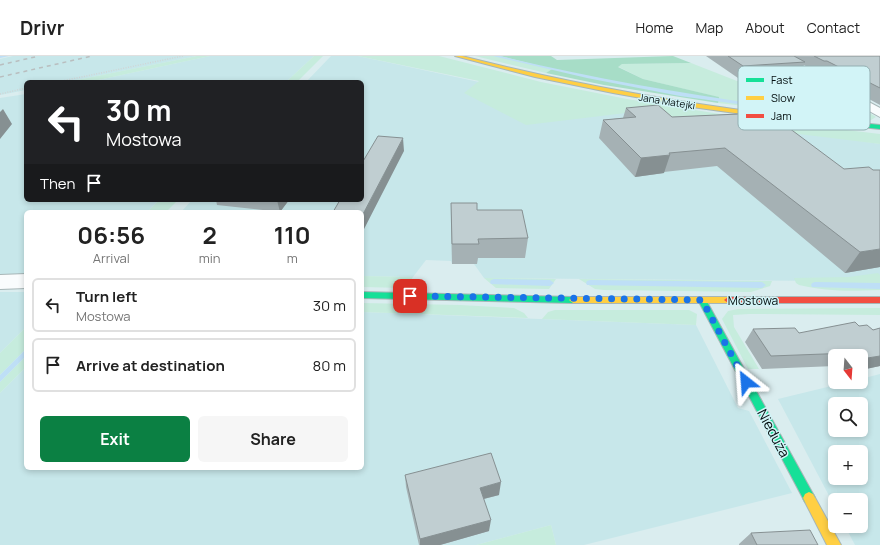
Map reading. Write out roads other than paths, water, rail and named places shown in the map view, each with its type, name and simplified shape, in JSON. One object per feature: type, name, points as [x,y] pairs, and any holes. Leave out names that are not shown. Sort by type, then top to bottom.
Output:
[{"type":"street","name":"Jana Matejki","points":[[457,56],[536,76],[646,98],[738,111]]},
{"type":"street","points":[[775,56],[793,66]]},
{"type":"street","points":[[870,108],[880,113]]},
{"type":"street","name":"Jana Matejki","points":[[870,126],[880,127]]},
{"type":"street","points":[[0,282],[24,281]]},
{"type":"street","name":"Mostowa","points":[[364,295],[702,300],[880,300]]},
{"type":"street","name":"Nieduża","points":[[702,300],[834,545]]},
{"type":"waterway","points":[[0,57],[7,56]]},
{"type":"waterway","points":[[495,56],[587,77],[738,103]]},
{"type":"waterway","points":[[494,282],[550,283]]},
{"type":"waterway","points":[[590,283],[762,285]]},
{"type":"waterway","points":[[815,285],[880,286]]},
{"type":"railway","points":[[0,65],[39,56]]},
{"type":"railway","points":[[0,77],[92,56]]}]
